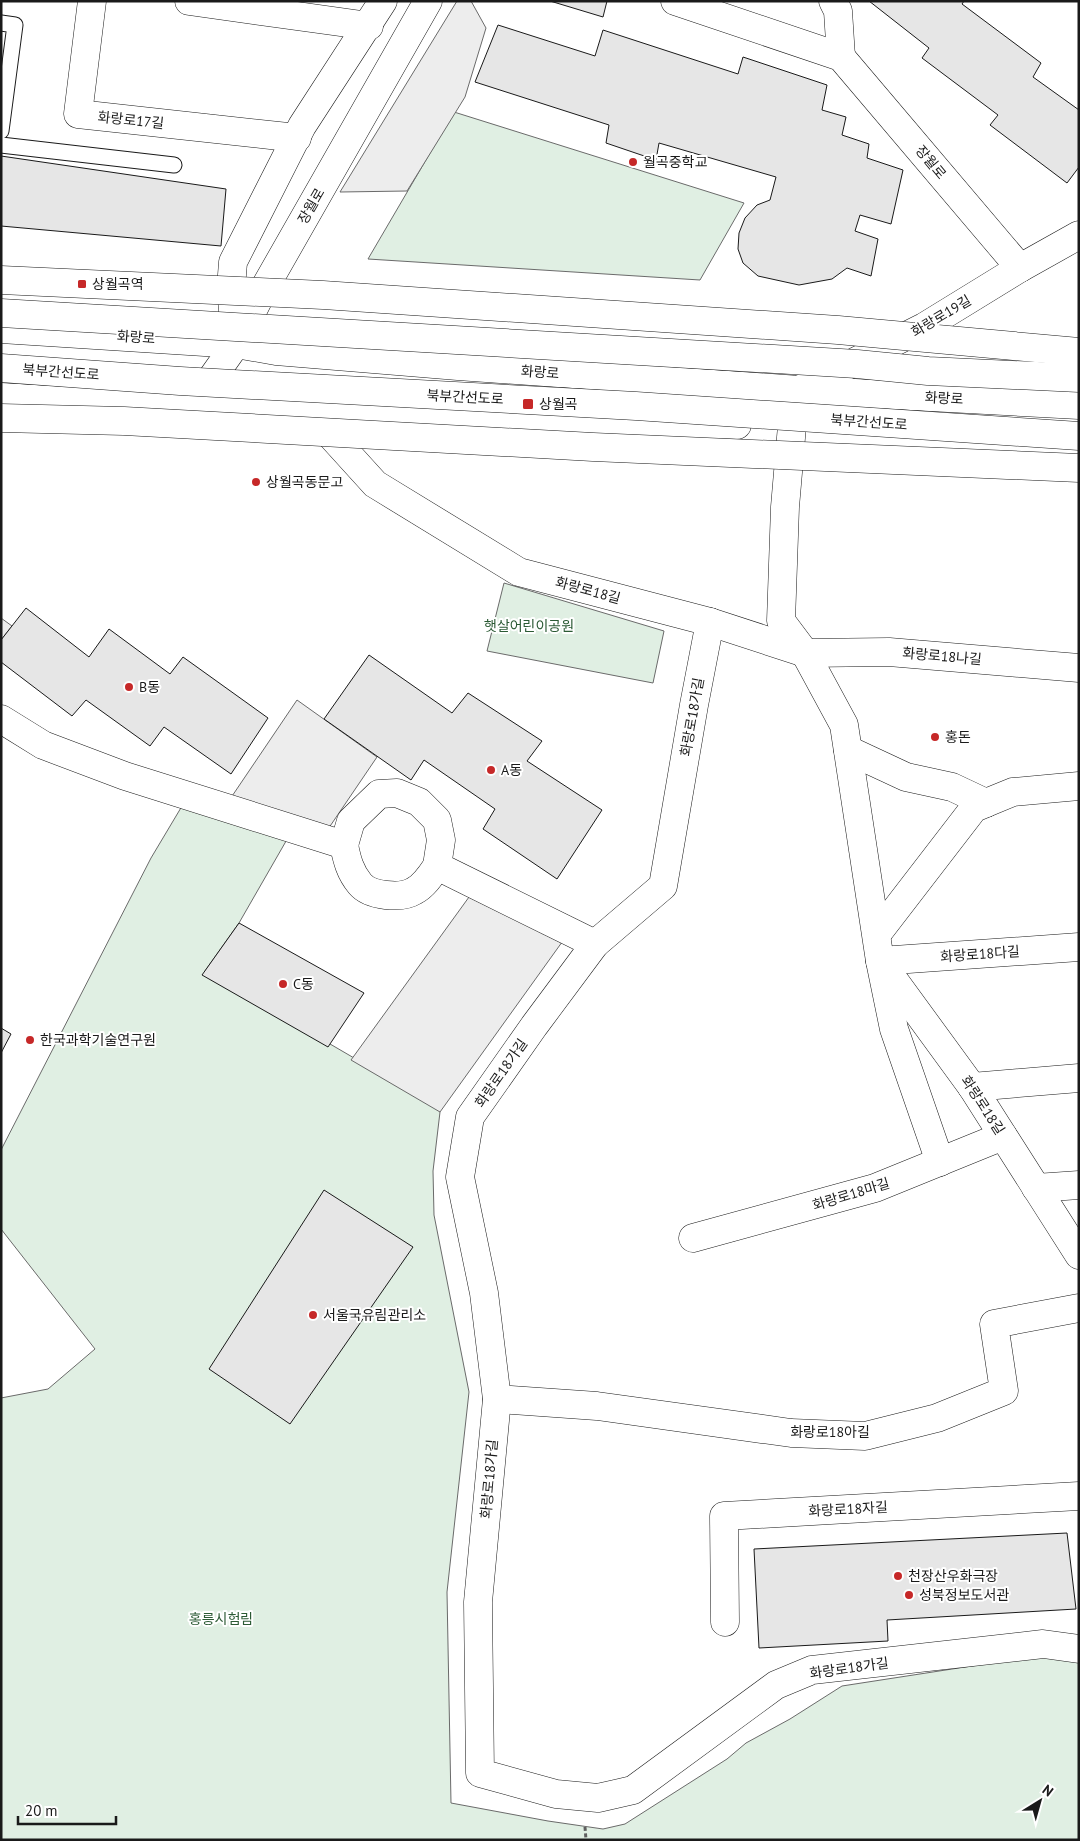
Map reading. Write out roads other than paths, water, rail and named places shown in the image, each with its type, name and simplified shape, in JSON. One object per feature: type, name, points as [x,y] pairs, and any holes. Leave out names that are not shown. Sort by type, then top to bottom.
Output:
[{"type":"main road","name":"화랑로17길","points":[[92,1],[78,114],[296,138]]},
{"type":"main road","points":[[189,1],[369,26]]},
{"type":"main road","points":[[236,344],[231,288],[233,262],[296,138],[369,26],[383,1]]},
{"type":"main road","name":"장월로","points":[[190,408],[236,344],[261,294],[428,1]]},
{"type":"main road","points":[[675,1],[841,57],[838,11],[833,1]]},
{"type":"main road","name":"장월로","points":[[841,57],[1020,268]]},
{"type":"main road","name":"화랑로19길","points":[[799,390],[924,327],[1079,234]]},
{"type":"main road","points":[[1,280],[323,295],[828,329],[1079,352]]},
{"type":"main road","points":[[1,314],[847,364],[928,371],[1079,378]]},
{"type":"main road","name":"화랑로","points":[[1,330],[236,344],[276,351],[458,366],[799,390],[1079,405]]},
{"type":"main road","points":[[457,420],[458,366]]},
{"type":"main road","name":"북부간선도로","points":[[1,368],[180,381],[636,406],[1079,436]]},
{"type":"main road","points":[[1,396],[312,415],[457,420],[792,426],[1079,448]]},
{"type":"main road","name":"화랑로18길","points":[[312,415],[375,484],[519,572],[710,622],[805,654],[844,725],[880,960],[894,1030],[940,1162]]},
{"type":"main road","points":[[1,418],[124,421],[594,447],[1079,468]]},
{"type":"main road","points":[[792,426],[785,507],[781,621],[805,654]]},
{"type":"main road","name":"화랑로18가길","points":[[710,622],[663,886],[595,944],[470,1117],[460,1177],[484,1293],[497,1399],[478,1602],[480,1773],[556,1794],[598,1798],[633,1790],[776,1685],[812,1670],[1043,1644],[1079,1649]]},
{"type":"main road","name":"화랑로18나길","points":[[805,654],[889,652],[1079,668]]},
{"type":"main road","points":[[1,719],[43,745],[125,776],[344,845]]},
{"type":"main road","points":[[848,750],[906,777],[952,787],[986,803]]},
{"type":"main road","points":[[876,934],[974,808],[1013,792],[1079,786]]},
{"type":"main road","points":[[379,794],[397,794],[419,802],[437,820],[441,840],[437,866],[427,880],[414,892],[398,896],[380,894],[361,886],[349,867],[344,845],[351,821],[379,794]]},
{"type":"main road","points":[[437,866],[595,944]]},
{"type":"main road","name":"화랑로18다길","points":[[880,960],[1079,947]]},
{"type":"main road","name":"화랑로18길","points":[[880,960],[972,1087],[1079,1255]]},
{"type":"main road","points":[[972,1087],[1079,1078]]},
{"type":"main road","name":"화랑로18마길","points":[[693,1238],[876,1188],[1003,1136]]},
{"type":"main road","points":[[1036,1188],[1079,1185]]},
{"type":"main road","name":"화랑로18아길","points":[[497,1399],[597,1406],[791,1433],[865,1436],[937,1418],[1004,1391],[994,1324],[1079,1308]]},
{"type":"main road","name":"화랑로18자길","points":[[725,1622],[724,1516],[1079,1496]]},
{"type":"lane","points":[[1,23],[15,25],[1,131]]},
{"type":"lane","points":[[1,145],[174,165]]},
{"type":"place","name":"월곡중학교","points":[[633,162]]},
{"type":"place","name":"상월곡역","points":[[82,284]]},
{"type":"place","name":"상월곡","points":[[528,404]]},
{"type":"place","name":"상월곡동문고","points":[[256,482]]},
{"type":"place","name":"B동","points":[[129,687]]},
{"type":"place","name":"홍돈","points":[[935,737]]},
{"type":"place","name":"A동","points":[[491,770]]},
{"type":"place","name":"C동","points":[[283,984]]},
{"type":"place","name":"한국과학기술연구원","points":[[30,1040]]},
{"type":"place","name":"서울국유림관리소","points":[[313,1315]]},
{"type":"place","name":"천장산우화극장","points":[[898,1576]]},
{"type":"place","name":"성북정보도서관","points":[[909,1595]]},
{"type":"park label","name":"햇살어린이공원","points":[[529,626]]},
{"type":"park label","name":"홍릉시험림","points":[[221,1619]]}]
